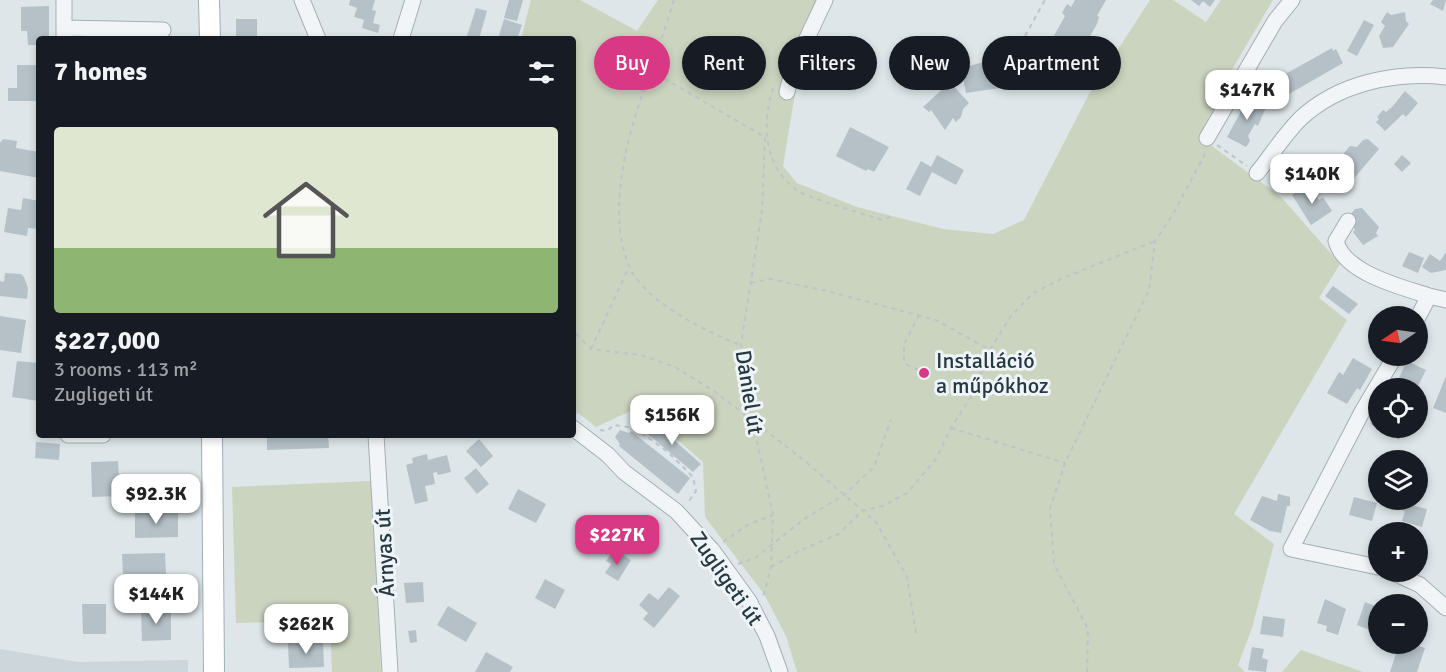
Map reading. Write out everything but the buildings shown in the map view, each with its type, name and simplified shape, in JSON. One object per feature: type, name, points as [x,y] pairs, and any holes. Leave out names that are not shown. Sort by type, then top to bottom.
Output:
[{"type":"main road","points":[[209,0],[210,36]]},
{"type":"main road","points":[[212,438],[214,672]]},
{"type":"street","points":[[64,0],[64,34],[115,34],[163,30]]},
{"type":"street","points":[[302,0],[317,36]]},
{"type":"street","points":[[402,36],[413,0]]},
{"type":"street","points":[[808,36],[825,0]]},
{"type":"street","points":[[1207,138],[1269,32],[1292,0]]},
{"type":"street","points":[[1257,173],[1300,120],[1324,99],[1356,85],[1393,77],[1428,74],[1446,76]]},
{"type":"street","points":[[1348,221],[1336,241],[1339,252],[1365,273],[1446,300]]},
{"type":"street","points":[[1424,306],[1429,296]]},
{"type":"street","points":[[1368,565],[1291,549],[1363,410],[1389,366]]},
{"type":"street","name":"Zugligeti út","points":[[576,430],[608,455],[624,472],[676,511],[712,550],[749,601],[767,636],[780,672]]},
{"type":"street","name":"Árnyas út","points":[[376,438],[390,672]]},
{"type":"street","points":[[1414,582],[1446,608]]},
{"type":"path","points":[[662,36],[674,0]]},
{"type":"path","points":[[1025,36],[1045,0]]},
{"type":"path","points":[[670,82],[765,137]]},
{"type":"path","points":[[643,90],[623,155],[621,231],[629,267],[644,288],[662,301],[719,338],[741,345]]},
{"type":"path","name":"Dániel út","points":[[749,601],[764,594],[771,567],[773,514],[752,418],[741,345],[762,210],[767,107],[780,90]]},
{"type":"path","name":"Dániel út","points":[[765,137],[779,170],[796,190],[882,219],[892,216]]},
{"type":"path","points":[[1207,138],[1257,173]]},
{"type":"path","points":[[1087,672],[1088,629],[1054,564],[1050,510],[1065,463],[1149,290],[1155,241],[1172,216],[1207,150],[1207,138]]},
{"type":"path","points":[[771,567],[801,550],[839,534],[862,511],[883,506],[907,493],[936,459],[951,428],[972,395],[990,350],[1011,316],[1033,293],[1063,278],[1155,241]]},
{"type":"path","points":[[591,349],[629,267]]},
{"type":"path","points":[[750,283],[770,279],[919,315],[936,320],[990,350]]},
{"type":"path","points":[[919,315],[904,344],[903,363],[924,373]]},
{"type":"path","points":[[576,334],[591,349],[642,355],[675,367],[752,418],[876,522],[907,577],[916,633]]},
{"type":"path","points":[[736,564],[755,558],[804,519],[844,495],[874,467],[891,420]]},
{"type":"path","points":[[597,430],[607,431],[614,425],[635,428],[668,452],[693,477],[696,491],[686,506]]},
{"type":"path","points":[[951,428],[1026,448],[1065,463]]},
{"type":"path","points":[[723,542],[747,525],[773,514]]},
{"type":"shaded area","points":[[0,649],[78,662],[188,660],[188,672],[0,672]]},
{"type":"green space","points":[[531,0],[580,0],[637,31],[658,0],[818,0],[807,36],[778,36],[778,90],[796,90],[783,166],[797,183],[857,207],[943,229],[993,234],[1024,220],[1092,90],[1121,90],[1121,45],[1150,0],[1173,0],[1206,22],[1221,0],[1273,0],[1227,78],[1212,124],[1201,138],[1281,197],[1340,264],[1319,298],[1347,320],[1234,514],[1274,544],[1252,628],[1238,665],[1245,672],[797,672],[786,636],[764,594],[705,517],[703,462],[664,428],[635,409],[596,427],[576,411],[576,36],[522,36]]},
{"type":"green space","points":[[371,481],[381,672],[332,672],[330,621],[236,623],[232,487]]},
{"type":"green space","points":[[1301,650],[1363,672],[1282,672]]},
{"type":"place","name":"Installáció a műpókhoz","points":[[924,373]]}]
